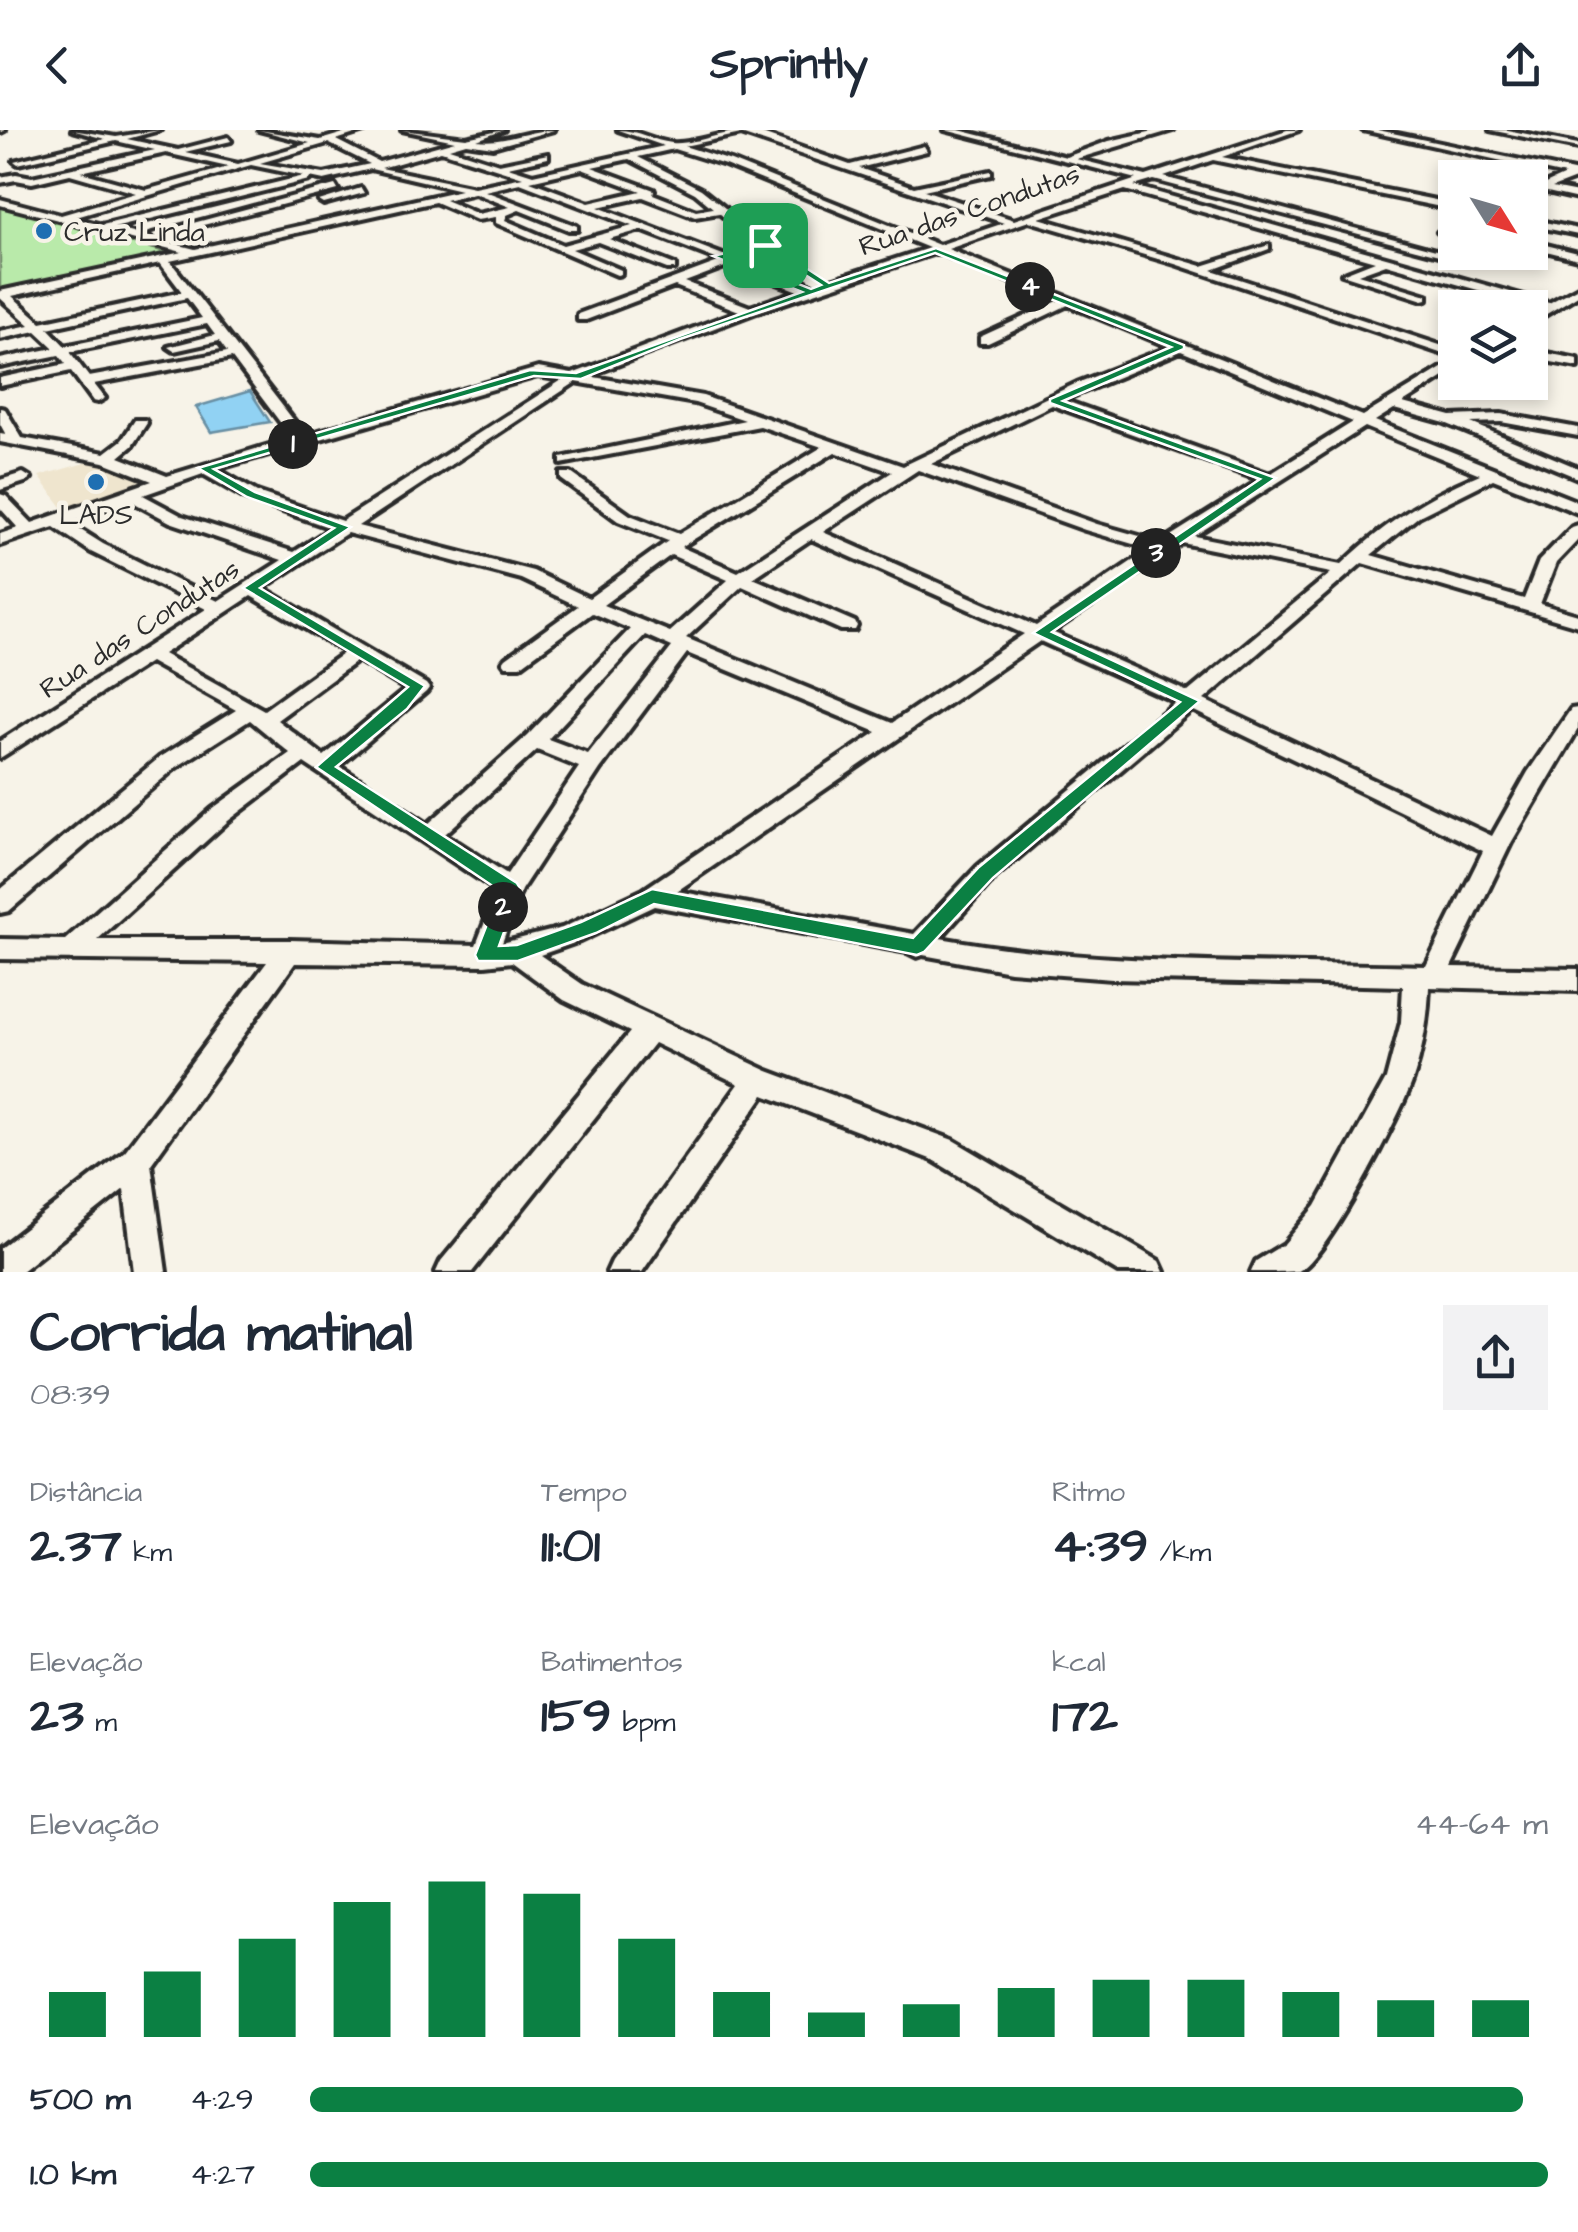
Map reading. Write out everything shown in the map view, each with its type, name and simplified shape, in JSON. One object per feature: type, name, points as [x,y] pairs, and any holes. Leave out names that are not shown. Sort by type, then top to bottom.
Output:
[{"type":"street","points":[[13,157],[156,130]]},
{"type":"street","points":[[263,130],[324,141],[374,167],[478,191],[573,228]]},
{"type":"street","points":[[64,217],[363,130]]},
{"type":"street","points":[[406,130],[493,145],[550,130]]},
{"type":"street","points":[[426,133],[438,130]]},
{"type":"street","points":[[106,228],[313,177],[374,167],[495,130]]},
{"type":"street","points":[[622,130],[728,163],[1578,508]]},
{"type":"street","points":[[2,295],[252,236],[478,191],[744,130],[1012,223]]},
{"type":"street","points":[[949,130],[1438,254]]},
{"type":"street","points":[[1068,159],[1112,142],[1170,130]]},
{"type":"street","points":[[1272,130],[1291,131]]},
{"type":"street","points":[[1367,130],[1576,174]]},
{"type":"street","points":[[1494,130],[1578,146]]},
{"type":"street","points":[[13,157],[82,131],[313,177]]},
{"type":"street","name":"Rua das Condutas","points":[[0,752],[577,376],[750,311],[1291,131]]},
{"type":"street","points":[[1003,143],[1014,134]]},
{"type":"street","points":[[1478,153],[1522,136]]},
{"type":"street","points":[[89,177],[228,139]]},
{"type":"street","points":[[597,154],[657,141]]},
{"type":"street","points":[[45,166],[144,145]]},
{"type":"street","points":[[441,148],[536,177]]},
{"type":"street","points":[[850,168],[924,150]]},
{"type":"street","points":[[0,180],[18,176],[32,180],[176,152]]},
{"type":"street","points":[[496,167],[545,156]]},
{"type":"street","points":[[630,156],[678,180],[828,286]]},
{"type":"street","points":[[13,157],[147,193]]},
{"type":"street","points":[[1213,158],[1438,204]]},
{"type":"street","points":[[584,167],[695,214],[718,210]]},
{"type":"street","points":[[872,175],[905,168]]},
{"type":"street","points":[[170,174],[212,184]]},
{"type":"street","points":[[914,190],[988,174]]},
{"type":"street","points":[[1548,185],[1576,174]]},
{"type":"street","points":[[522,180],[718,256],[734,256],[810,292]]},
{"type":"street","points":[[587,206],[678,180]]},
{"type":"street","points":[[1124,186],[1387,261],[1553,305],[1578,307]]},
{"type":"street","points":[[157,234],[335,188]]},
{"type":"street","points":[[1548,190],[1578,196]]},
{"type":"street","points":[[262,206],[277,214],[361,191]]},
{"type":"street","points":[[574,202],[642,191]]},
{"type":"street","points":[[436,200],[471,216],[518,207]]},
{"type":"street","points":[[0,202],[193,251]]},
{"type":"street","points":[[504,212],[499,221],[617,272]]},
{"type":"street","points":[[1028,218],[1438,348]]},
{"type":"street","points":[[290,220],[303,226]]},
{"type":"street","points":[[203,222],[252,236]]},
{"type":"street","points":[[536,236],[587,224]]},
{"type":"street","points":[[1548,226],[1578,232]]},
{"type":"street","points":[[564,248],[642,228]]},
{"type":"street","points":[[600,238],[671,267]]},
{"type":"street","points":[[752,248],[765,245]]},
{"type":"street","points":[[1201,270],[1266,247]]},
{"type":"street","points":[[1548,248],[1578,256]]},
{"type":"street","points":[[582,316],[734,256]]},
{"type":"street","points":[[162,259],[302,441]]},
{"type":"street","points":[[1387,261],[1347,274],[1423,297]]},
{"type":"street","points":[[673,281],[750,311]]},
{"type":"street","points":[[1548,308],[1578,290]]},
{"type":"street","points":[[0,335],[186,294]]},
{"type":"street","points":[[2,295],[38,325],[98,398]]},
{"type":"street","points":[[984,340],[1067,301]]},
{"type":"street","points":[[0,363],[210,320]]},
{"type":"street","points":[[174,347],[222,337]]},
{"type":"street","points":[[486,955],[510,888],[592,764],[679,641],[740,579],[904,471],[1180,347]]},
{"type":"street","points":[[0,382],[80,374],[193,352]]},
{"type":"street","points":[[80,374],[126,374],[235,354]]},
{"type":"street","points":[[1548,357],[1578,363]]},
{"type":"street","points":[[0,540],[204,468],[534,373],[577,376],[698,399],[904,471]]},
{"type":"street","points":[[126,374],[132,391]]},
{"type":"street","points":[[0,949],[486,955],[518,953],[588,928],[652,896],[1270,478],[1366,424],[1438,375]]},
{"type":"street","points":[[1054,401],[1270,478]]},
{"type":"street","points":[[1393,404],[1450,420],[1573,466]]},
{"type":"street","points":[[0,412],[7,438],[108,458],[166,481]]},
{"type":"street","points":[[1450,420],[1501,418],[1578,432]]},
{"type":"street","points":[[764,420],[566,468],[624,518],[740,579],[848,626]]},
{"type":"street","points":[[108,458],[140,424]]},
{"type":"street","points":[[513,662],[675,544],[832,447]]},
{"type":"street","points":[[922,466],[1091,527],[1172,543],[1352,564],[1578,620]]},
{"type":"street","points":[[204,468],[251,494],[344,527],[507,568],[895,732]]},
{"type":"street","points":[[917,946],[986,872],[1192,701],[1393,524],[1431,499],[1494,474]]},
{"type":"street","points":[[0,485],[23,478]]},
{"type":"street","points":[[130,494],[176,519],[296,559]]},
{"type":"street","points":[[0,498],[29,530]]},
{"type":"street","points":[[56,521],[96,548],[219,608]]},
{"type":"street","points":[[1529,608],[1548,561],[1578,530]]},
{"type":"street","points":[[812,533],[1192,701],[1494,846]]},
{"type":"street","points":[[250,588],[418,688],[324,767]]},
{"type":"street","points":[[429,836],[534,742],[642,627]]},
{"type":"street","points":[[0,904],[166,763],[257,715],[359,650]]},
{"type":"street","points":[[150,654],[257,715],[324,767],[510,888]]},
{"type":"street","points":[[1267,1272],[1295,1255],[1327,1217],[1399,1081],[1425,978],[1494,846],[1544,761],[1578,714]]},
{"type":"street","points":[[534,742],[592,764]]},
{"type":"street","points":[[69,951],[220,815],[304,753]]},
{"type":"street","points":[[652,896],[1010,961],[1112,969],[1578,980]]},
{"type":"street","points":[[0,1268],[136,1160],[290,950]]},
{"type":"street","points":[[518,953],[543,974],[648,1030],[758,1080],[943,1150],[1148,1272]]},
{"type":"street","points":[[452,1272],[648,1030]]},
{"type":"street","points":[[623,1272],[758,1080]]},
{"type":"street","points":[[136,1160],[150,1272]]},
{"type":"shaded area","points":[[106,457],[153,484],[67,514],[39,476]]},
{"type":"green space","name":"Cruz Linda","points":[[0,208],[169,253],[0,291]]},
{"type":"water","points":[[250,391],[270,422],[211,432],[196,407]]},
{"type":"place","name":"Cruz Linda","points":[[44,231]]},
{"type":"place","name":"LADS","points":[[96,482]]},
{"type":"route","points":[[765,245],[718,256],[810,292],[828,286],[936,250],[1180,347],[1054,401],[1270,478],[1041,633],[1192,701],[986,872],[917,946],[652,896],[588,928],[518,953],[486,955],[510,888],[324,767],[401,706],[417,691],[417,686],[250,588],[344,527],[251,494],[204,468],[534,373],[577,376],[676,337],[828,286],[765,245]]}]
